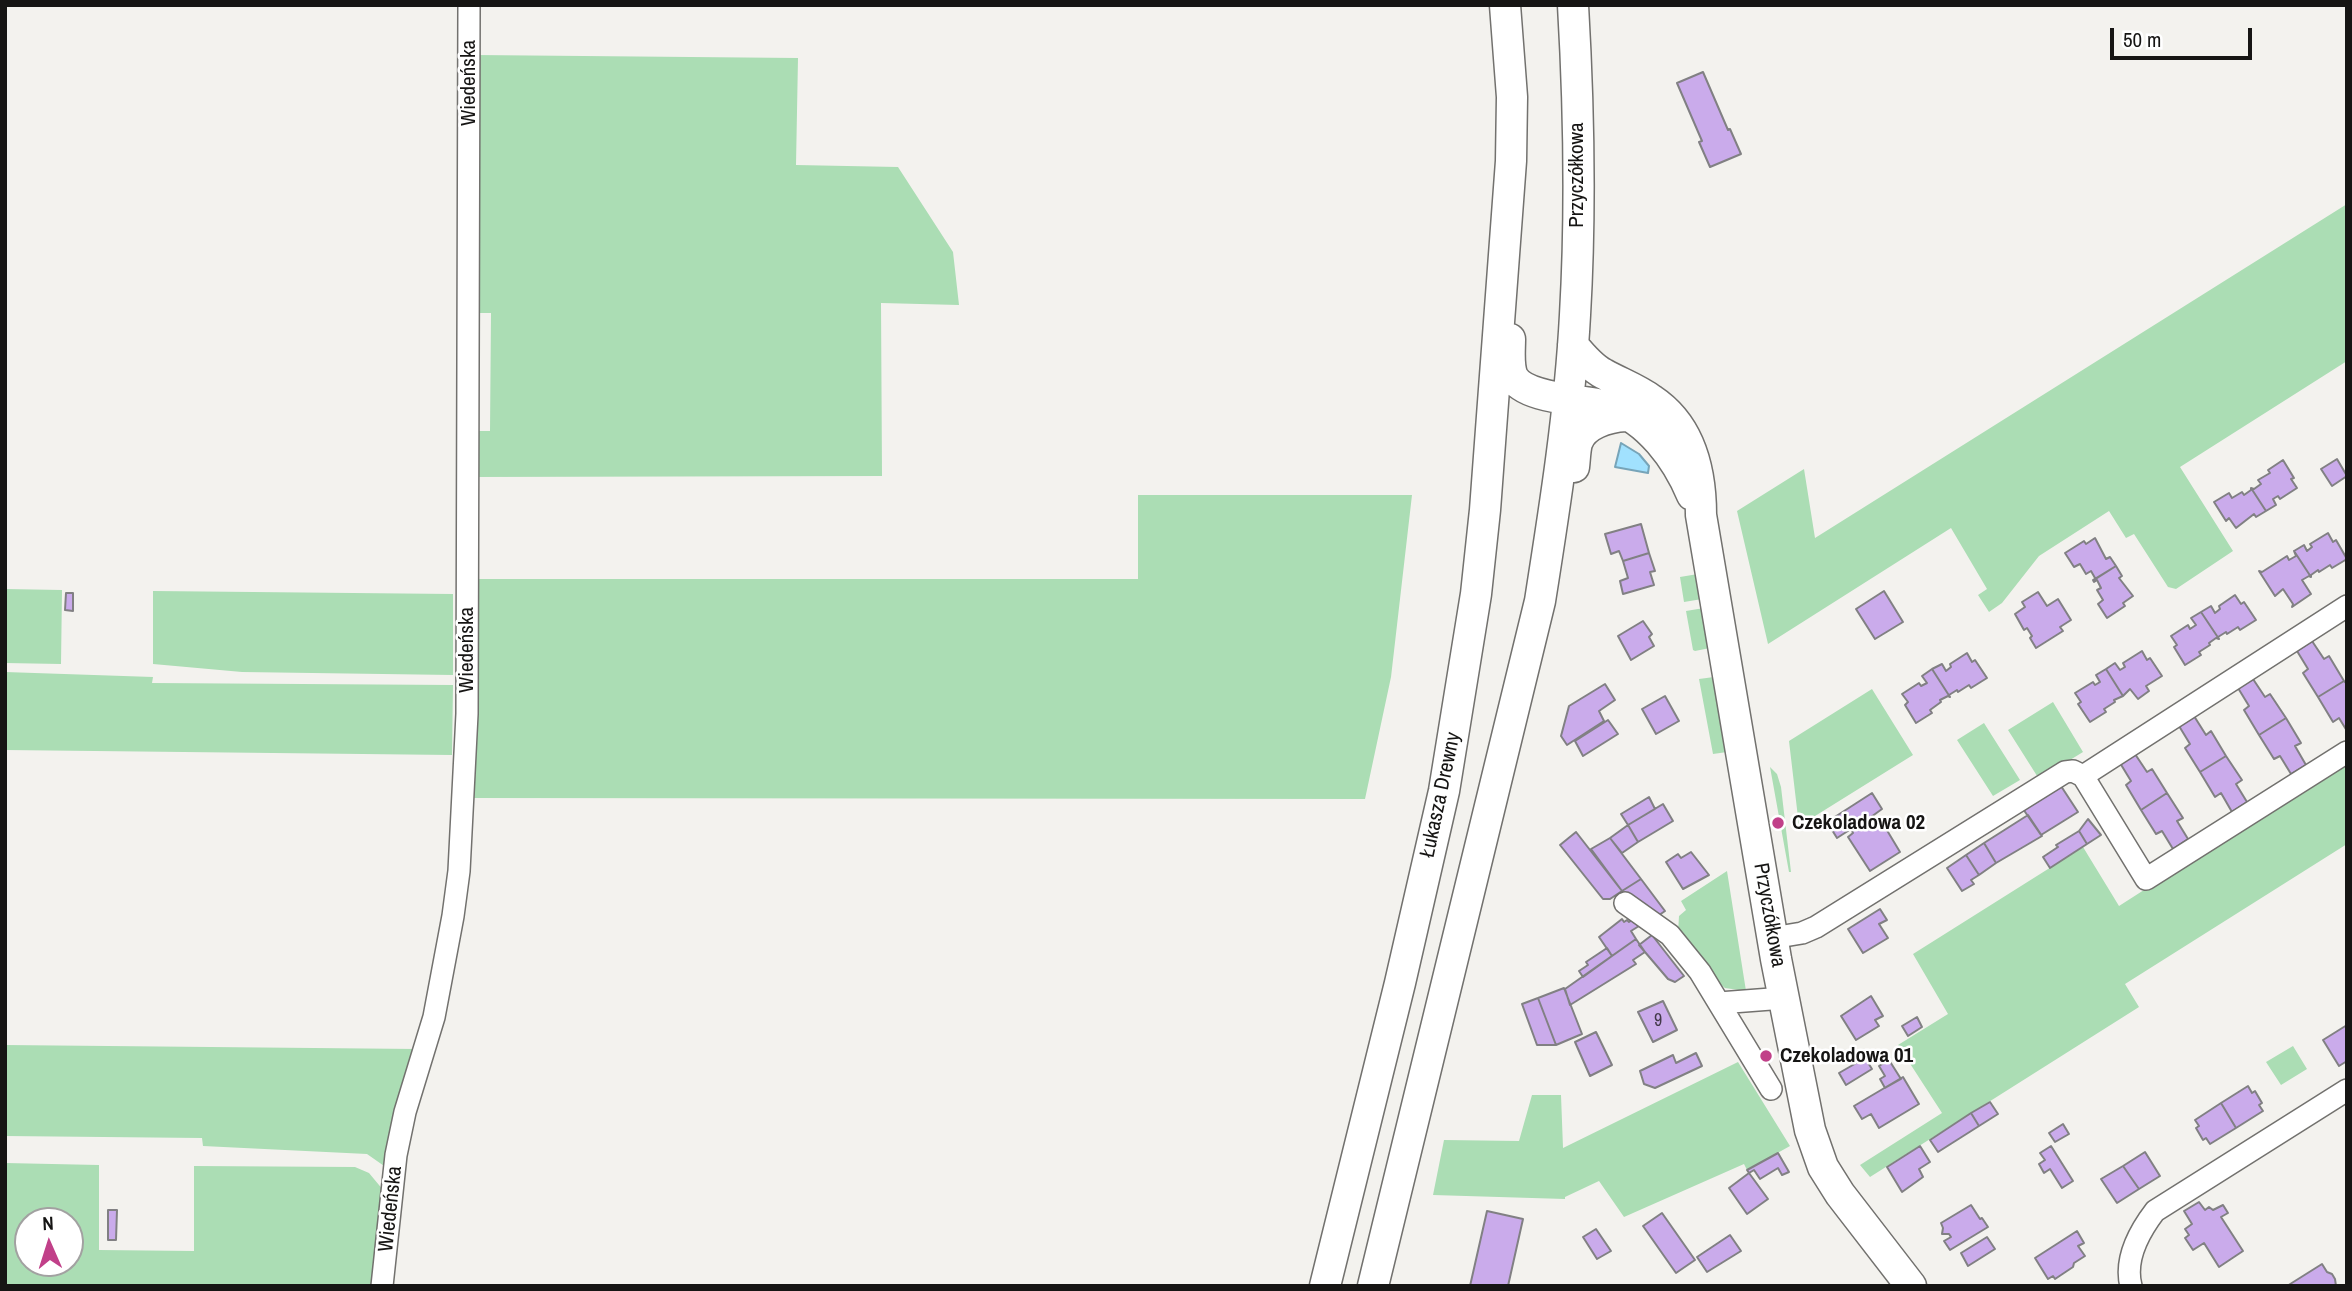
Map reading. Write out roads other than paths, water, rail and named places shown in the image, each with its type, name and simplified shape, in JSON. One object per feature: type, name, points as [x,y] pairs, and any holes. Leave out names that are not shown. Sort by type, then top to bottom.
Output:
[{"type":"main road","points":[[1505,5],[1511,64],[1524,84],[1524,146],[1510,340],[1503,374],[1534,391],[1627,386]]},
{"type":"main road","name":"Przyczółkowa","points":[[1573,5],[1577,68],[1578,176],[1573,345],[1603,374],[1661,407],[1689,443],[1698,470],[1701,515],[1772,938],[1804,1109],[1824,1167],[1866,1229],[1911,1286]]},
{"type":"main road","name":"Łukasza Drewny","points":[[1325,1286],[1444,791],[1476,594],[1503,374],[1500,294],[1511,172],[1511,64]]},
{"type":"main road","points":[[1373,1286],[1540,601],[1557,493],[1573,345]]},
{"type":"main road","name":"Przyczółkowa","points":[[1568,389],[1608,406],[1650,432],[1688,484],[1701,515]]},
{"type":"main road","points":[[1557,493],[1573,477],[1577,442],[1583,432],[1605,419],[1626,416]]},
{"type":"street","name":"Wiedeńska","points":[[382,1286],[396,1155],[405,1112],[434,1017],[453,916],[458,871],[467,714],[469,5]]},
{"type":"street","points":[[2083,776],[2347,606]]},
{"type":"street","points":[[1772,938],[1802,933],[1816,927],[2065,772],[2073,771],[2083,776],[2146,879],[2347,752]]},
{"type":"street","points":[[1625,903],[1670,935],[1700,972],[1771,1089]]},
{"type":"street","points":[[1719,1003],[1784,998]]},
{"type":"street","points":[[2131,1286],[2127,1272],[2130,1261],[2142,1228],[2155,1211],[2347,1090]]},
{"type":"water","points":[[1621,443],[1639,454],[1649,466],[1648,473],[1615,467]]},
{"type":"place","name":"Czekoladowa 02","points":[[1778,823]]},
{"type":"place","name":"Czekoladowa 01","points":[[1766,1056]]}]
